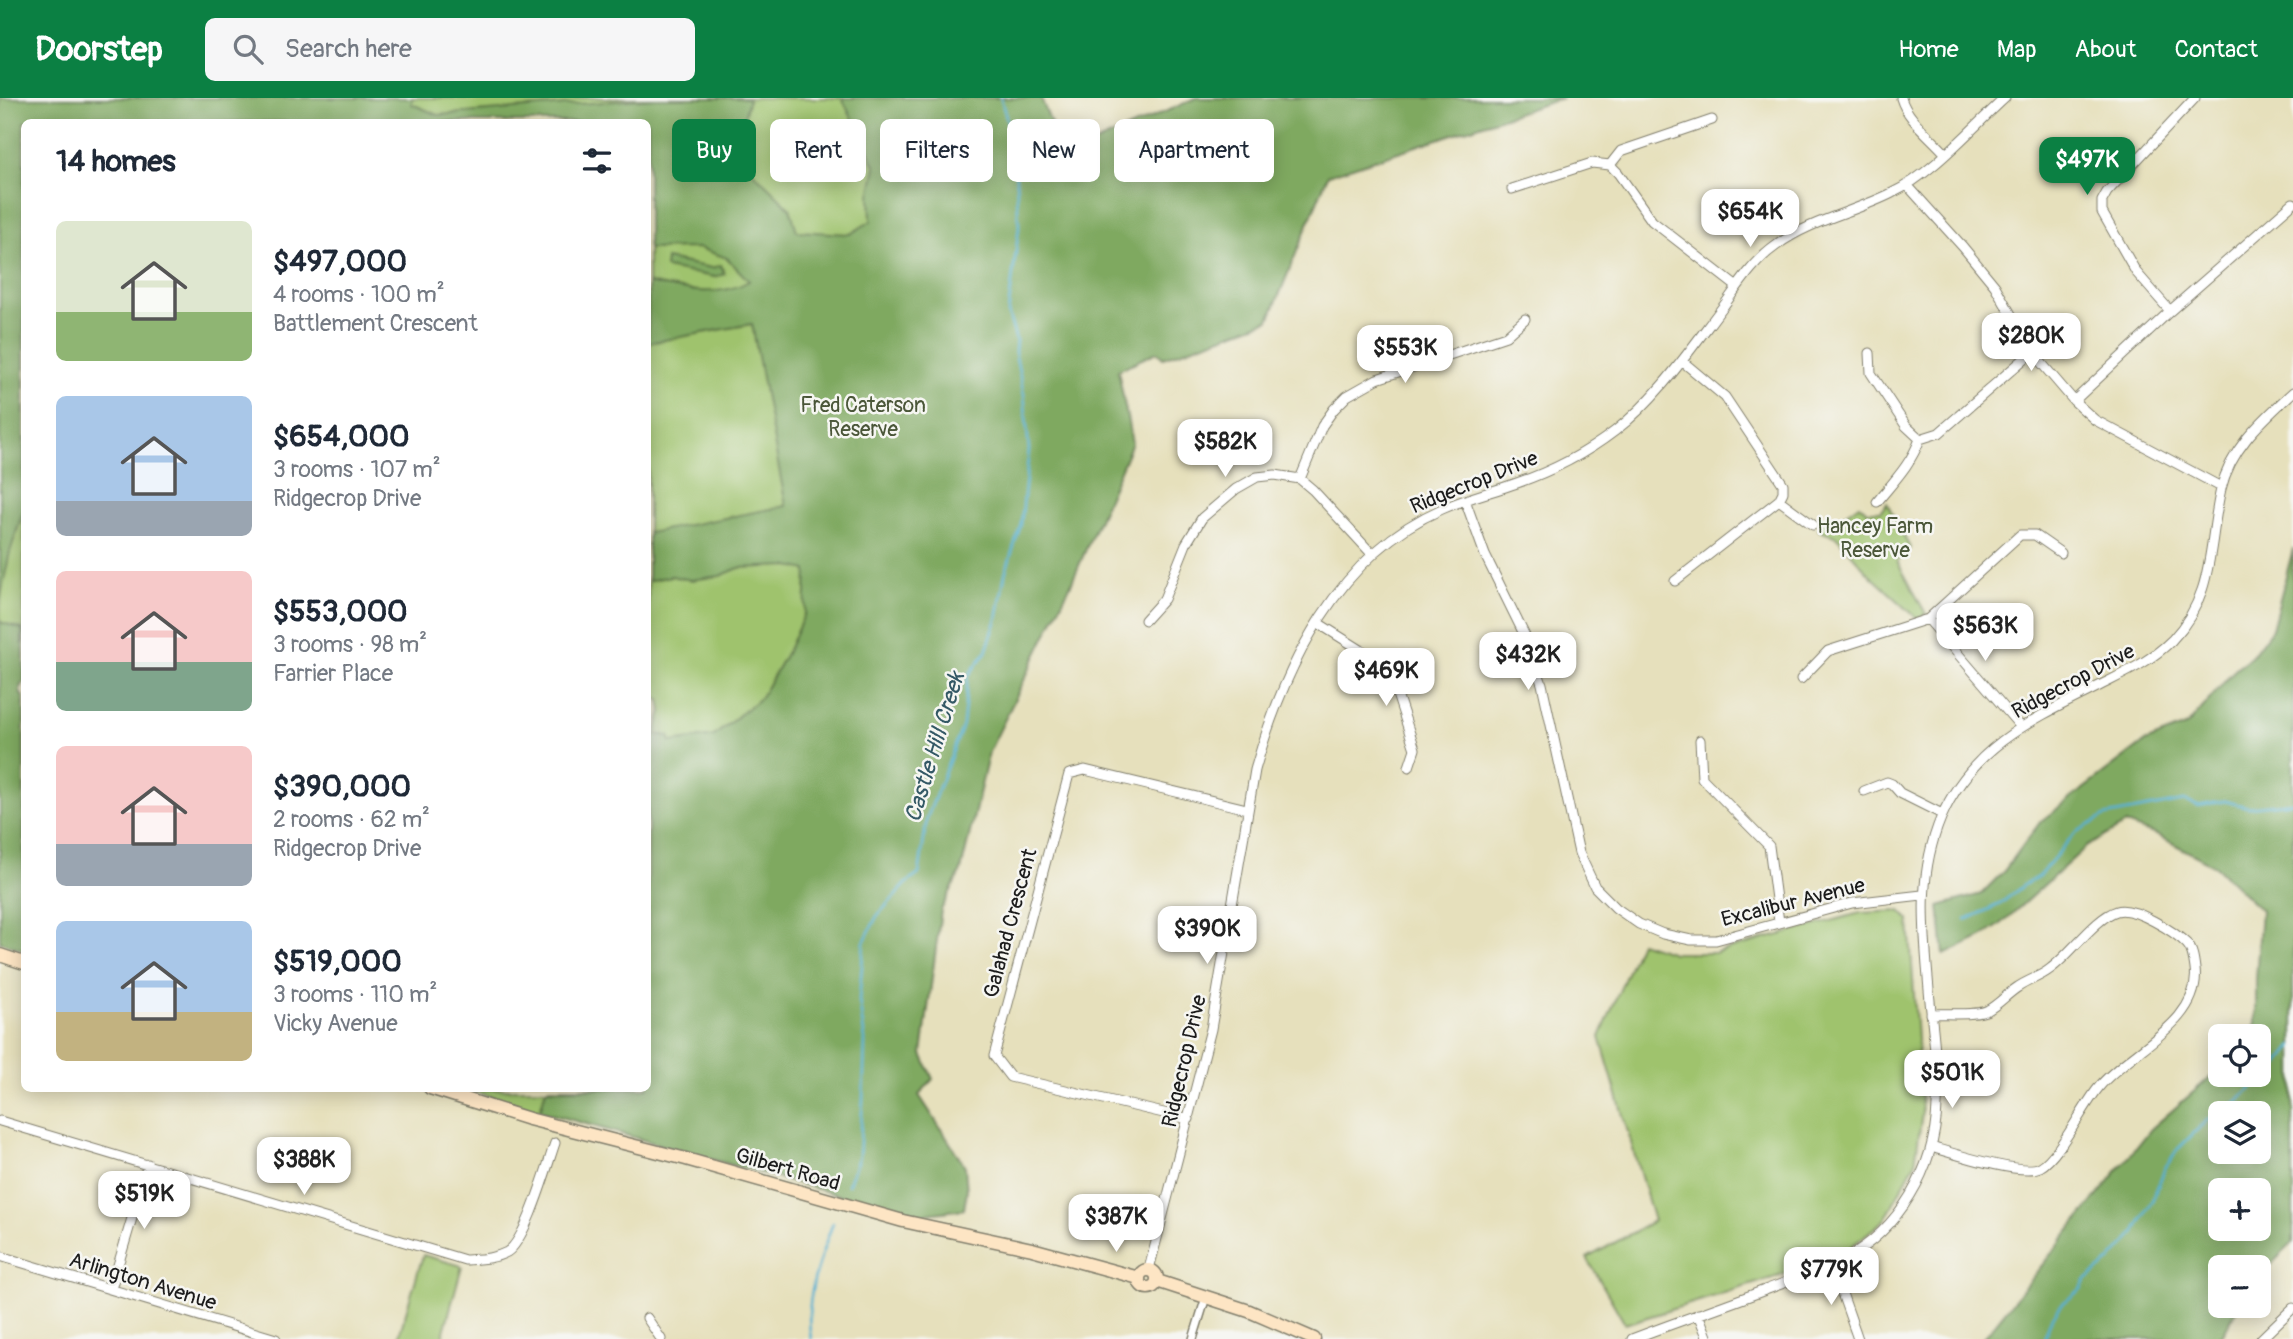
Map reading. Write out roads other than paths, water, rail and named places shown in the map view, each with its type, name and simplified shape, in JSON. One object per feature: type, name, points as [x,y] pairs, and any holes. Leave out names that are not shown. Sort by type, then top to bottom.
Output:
[{"type":"main road","points":[[0,955],[21,962]]},
{"type":"main road","name":"Gilbert Road","points":[[443,1092],[529,1119],[685,1159],[903,1221],[1144,1274]]},
{"type":"main road","points":[[1144,1274],[1155,1274],[1157,1281],[1249,1311],[1314,1339]]},
{"type":"street","points":[[1901,98],[1915,121],[1945,153]]},
{"type":"street","name":"Ridgecrop Drive","points":[[1144,1274],[1189,1119],[1211,1029],[1255,770],[1275,709],[1295,663],[1343,587],[1372,554],[1419,521],[1465,500],[1540,475],[1591,448],[1616,430],[1642,406],[1682,361],[1753,267],[1776,245],[1804,228],[1908,185],[2004,98]]},
{"type":"street","points":[[2170,311],[2136,272],[2102,212],[2102,201],[2107,192],[2195,98]]},
{"type":"street","points":[[1610,165],[1620,151],[1712,120]]},
{"type":"street","points":[[1512,189],[1592,163],[1610,165],[1652,221],[1737,287]]},
{"type":"street","points":[[1908,185],[1995,286],[2032,352],[2074,401],[2095,420],[2221,487]]},
{"type":"street","points":[[2074,401],[2170,311],[2293,203]]},
{"type":"street","points":[[1300,479],[1322,426],[1347,396],[1377,379],[1506,336],[1525,319]]},
{"type":"street","points":[[1920,439],[1939,433],[2032,352]]},
{"type":"street","points":[[1870,353],[1871,373],[1906,426],[1920,439]]},
{"type":"street","points":[[1675,581],[1779,500],[1783,492],[1783,484],[1724,397],[1682,361]]},
{"type":"street","name":"Ridgecrop Drive","points":[[1632,1339],[1832,1265],[1851,1255],[1888,1226],[1906,1203],[1921,1178],[1931,1147],[1937,1106],[1923,895],[1933,838],[1942,814],[1962,781],[1985,754],[2020,726],[2148,661],[2173,638],[2194,610],[2206,583],[2221,487],[2234,456],[2255,427],[2293,392]]},
{"type":"street","points":[[1877,502],[1904,471],[1915,454],[1920,439]]},
{"type":"street","points":[[1145,620],[1164,599],[1186,544],[1202,518],[1236,489],[1256,477],[1275,475],[1300,479],[1372,554]]},
{"type":"street","name":"Excalibur Avenue","points":[[1465,500],[1485,555],[1525,636],[1542,684],[1579,853],[1595,887],[1616,908],[1639,924],[1664,934],[1690,940],[1716,940],[1852,903],[1923,895]]},
{"type":"street","points":[[1779,500],[1813,524]]},
{"type":"street","points":[[1801,678],[1828,651],[1928,619],[2020,535],[2035,535],[2061,553]]},
{"type":"street","points":[[1928,619],[2020,726]]},
{"type":"street","points":[[1318,623],[1364,652],[1394,685],[1415,749],[1409,767]]},
{"type":"street","points":[[1700,740],[1702,778],[1769,846],[1779,922]]},
{"type":"street","name":"Galahad Crescent","points":[[1189,1119],[1010,1077],[994,1056],[1069,774],[1085,770],[1247,809]]},
{"type":"street","points":[[1864,791],[1887,782],[1900,793],[1942,814]]},
{"type":"street","points":[[1931,1014],[1987,1012],[2017,987],[2049,971],[2104,917],[2120,910],[2137,913],[2175,934],[2190,946],[2194,960],[2196,977],[2185,1010],[2101,1084],[2051,1159],[2037,1168],[2016,1168],[1931,1147]]},
{"type":"street","points":[[0,1121],[465,1260],[489,1259],[510,1251],[523,1231],[555,1143]]},
{"type":"street","points":[[111,1289],[148,1164]]},
{"type":"street","name":"Arlington Avenue","points":[[0,1256],[276,1339]]},
{"type":"street","points":[[1832,1265],[1858,1339]]},
{"type":"street","points":[[1193,1339],[1206,1297]]},
{"type":"street","points":[[2261,1339],[2293,1308]]},
{"type":"street","points":[[1698,1314],[1708,1339]]},
{"type":"street","points":[[647,1318],[661,1339]]},
{"type":"waterway","name":"Castle Hill Creek","points":[[848,1185],[859,1156],[863,1098],[865,1040],[859,1000],[864,942],[877,916],[907,883],[919,874],[927,818],[963,725],[968,676],[986,652],[997,619],[1005,574],[1021,524],[1029,450],[1024,395],[1015,352],[1016,340],[1008,313],[1019,227],[1014,147],[1001,98]]},
{"type":"waterway","points":[[1966,920],[2000,904],[2039,876],[2075,833],[2105,816],[2184,801],[2198,806],[2225,801],[2248,807],[2293,802]]},
{"type":"waterway","points":[[2044,1339],[2051,1319],[2062,1304],[2109,1262],[2133,1235],[2152,1201],[2165,1168],[2177,1150],[2206,1121],[2238,1102],[2261,1077],[2276,1067],[2293,1046]]},
{"type":"waterway","name":"Castle Hill Creek","points":[[811,1339],[811,1294],[833,1223]]},
{"type":"park label","name":"Fred Caterson Reserve","points":[[863,417]]},
{"type":"park label","name":"Hancey Farm Reserve","points":[[1875,538]]}]
